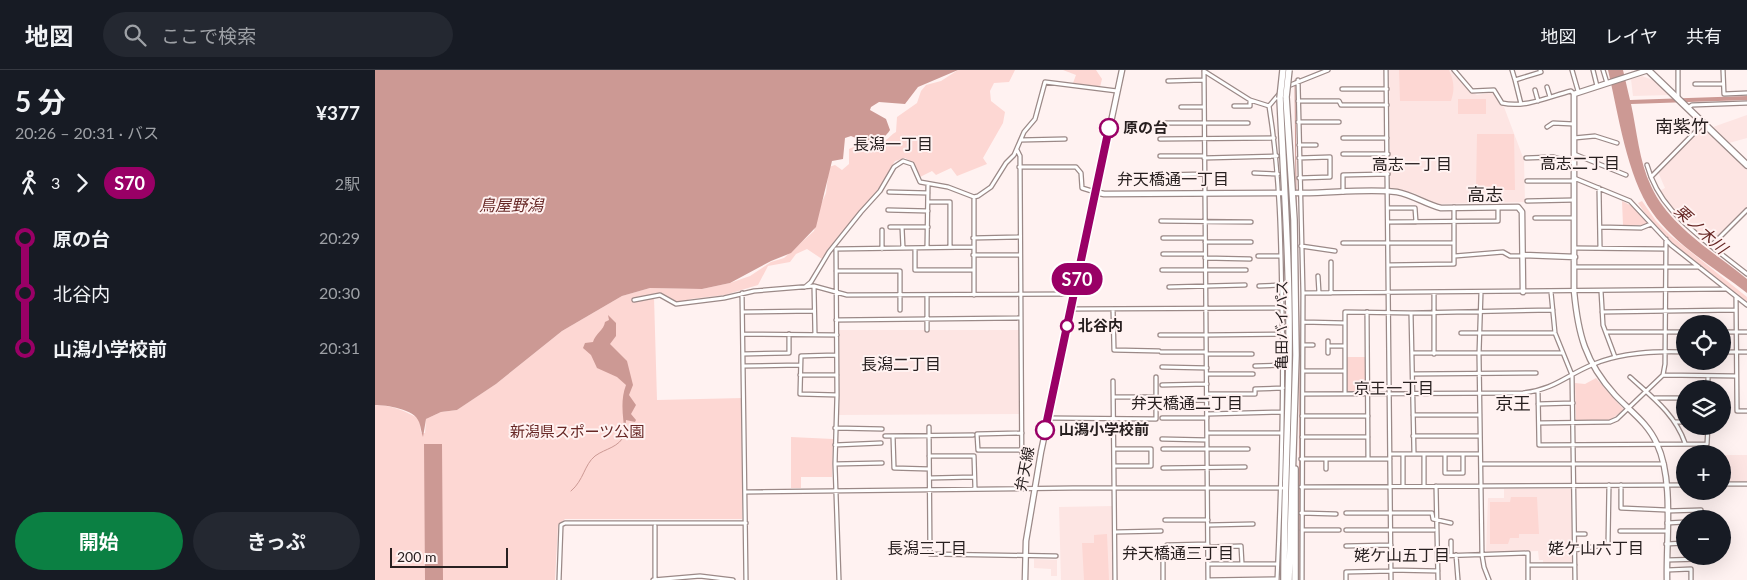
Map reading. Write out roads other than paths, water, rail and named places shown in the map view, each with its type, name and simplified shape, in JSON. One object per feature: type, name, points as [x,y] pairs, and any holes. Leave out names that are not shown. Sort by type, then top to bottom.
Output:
[{"type":"main road","name":"亀田バイパス","points":[[1280,580],[1289,357],[1283,70]]},
{"type":"main road","name":"亀田バイパス","points":[[1289,70],[1283,98],[1294,220],[1296,355],[1289,580]]},
{"type":"main road","points":[[1648,70],[1747,165]]},
{"type":"main road","points":[[1292,439],[1298,488],[1295,580]]},
{"type":"street","name":"弁天線","points":[[1025,580],[1025,556],[1034,489],[1047,418],[1122,70]]},
{"type":"street","points":[[1203,70],[1208,580],[1280,580],[1278,564],[1282,488],[1284,365],[1281,193],[1269,106],[1283,89],[1296,81],[1329,70]]},
{"type":"street","points":[[1203,70],[1250,100],[1269,106]]},
{"type":"street","points":[[1386,70],[1389,208],[1391,580]]},
{"type":"street","points":[[1454,70],[1472,91],[1494,90],[1502,103],[1521,104],[1571,91],[1576,93],[1648,70]]},
{"type":"street","points":[[1512,70],[1521,104]]},
{"type":"street","points":[[1515,80],[1541,72],[1540,70]]},
{"type":"street","points":[[1572,70],[1576,93],[1574,124],[1575,291],[1580,339],[1592,364],[1615,395],[1643,422],[1657,442],[1664,464],[1667,485],[1667,580]]},
{"type":"street","points":[[1593,70],[1597,86]]},
{"type":"street","points":[[1603,70],[1607,83]]},
{"type":"street","points":[[1678,70],[1678,99]]},
{"type":"street","points":[[1723,70],[1724,94],[1747,93]]},
{"type":"street","points":[[1168,81],[1203,80]]},
{"type":"street","points":[[1296,81],[1299,145],[1298,193],[1303,293],[1302,437],[1298,488],[1302,530],[1302,580]]},
{"type":"street","points":[[974,197],[991,187],[1017,150],[1029,125],[1035,119],[1045,82],[1117,91]]},
{"type":"street","points":[[1695,84],[1723,84]]},
{"type":"street","points":[[1547,87],[1550,97]]},
{"type":"street","points":[[1342,88],[1387,89]]},
{"type":"street","points":[[1535,90],[1538,101]]},
{"type":"street","points":[[1234,106],[1250,106],[1250,100]]},
{"type":"street","points":[[1298,100],[1339,101],[1341,105],[1387,105]]},
{"type":"street","points":[[1688,108],[1692,105],[1747,103]]},
{"type":"street","points":[[1183,108],[1203,107]]},
{"type":"street","points":[[1298,122],[1339,122]]},
{"type":"street","points":[[1160,123],[1249,123]]},
{"type":"street","points":[[1547,127],[1553,123],[1574,124]]},
{"type":"street","points":[[1651,177],[1704,124]]},
{"type":"street","points":[[1574,138],[1595,136],[1617,143]]},
{"type":"street","points":[[1160,139],[1274,138]]},
{"type":"street","points":[[1343,138],[1387,138]]},
{"type":"street","points":[[1021,140],[1065,139]]},
{"type":"street","points":[[1299,145],[1316,144]]},
{"type":"street","points":[[1017,150],[1020,156],[1022,489]]},
{"type":"street","points":[[1343,154],[1388,154]]},
{"type":"street","points":[[1574,154],[1625,175]]},
{"type":"street","points":[[1160,156],[1277,156]]},
{"type":"street","points":[[1299,158],[1330,157],[1330,177],[1299,178]]},
{"type":"street","points":[[1526,158],[1553,157],[1574,163]]},
{"type":"street","points":[[805,287],[811,282],[880,191],[898,163],[903,161],[912,164],[917,178],[928,185],[948,187],[974,197]]},
{"type":"street","points":[[1647,165],[1658,193],[1676,216],[1747,274]]},
{"type":"street","points":[[1019,167],[1076,167],[1081,173],[1082,188],[1095,192],[1281,193]]},
{"type":"street","points":[[1254,173],[1278,174]]},
{"type":"street","points":[[1160,175],[1204,174]]},
{"type":"street","points":[[1343,193],[1343,175],[1388,174]]},
{"type":"street","points":[[1527,181],[1574,179],[1630,201],[1665,240],[1747,305]]},
{"type":"street","points":[[927,247],[928,185]]},
{"type":"street","points":[[1599,188],[1600,248]]},
{"type":"street","points":[[1298,193],[1388,191],[1412,195],[1430,205],[1518,207],[1522,212],[1523,292]]},
{"type":"street","points":[[889,192],[928,193]]},
{"type":"street","points":[[974,197],[974,295]]},
{"type":"street","points":[[1527,201],[1574,200]]},
{"type":"street","points":[[928,202],[950,202],[950,247]]},
{"type":"street","points":[[1389,222],[1498,222],[1498,206]]},
{"type":"street","points":[[1389,265],[1454,264],[1454,207]]},
{"type":"street","points":[[1389,208],[1415,208],[1416,222]]},
{"type":"street","points":[[888,210],[928,211]]},
{"type":"street","points":[[1711,246],[1747,210]]},
{"type":"street","points":[[1535,218],[1575,218]]},
{"type":"street","points":[[1161,221],[1251,222]]},
{"type":"street","points":[[1600,227],[1641,228],[1651,224]]},
{"type":"street","points":[[890,227],[927,227]]},
{"type":"street","points":[[902,227],[903,248]]},
{"type":"street","points":[[882,230],[882,249]]},
{"type":"street","points":[[973,238],[1020,237]]},
{"type":"street","points":[[1163,238],[1251,242]]},
{"type":"street","points":[[1539,423],[1610,422],[1629,409],[1663,375],[1665,351],[1665,240]]},
{"type":"street","points":[[1343,243],[1454,243]]},
{"type":"street","points":[[1301,246],[1335,251]]},
{"type":"street","points":[[835,248],[973,247]]},
{"type":"street","points":[[835,248],[837,335],[835,464],[839,580]]},
{"type":"street","points":[[915,248],[915,270],[973,270]]},
{"type":"street","points":[[1575,248],[1665,248]]},
{"type":"street","points":[[1455,256],[1503,252],[1511,256],[1575,257]]},
{"type":"street","points":[[1163,254],[1250,259]]},
{"type":"street","points":[[973,255],[1020,255]]},
{"type":"street","points":[[1258,256],[1281,256]]},
{"type":"street","points":[[1331,262],[1331,293]]},
{"type":"street","points":[[1575,267],[1699,267]]},
{"type":"street","points":[[1162,270],[1246,270]]},
{"type":"street","points":[[836,271],[900,271],[900,310]]},
{"type":"street","points":[[1318,276],[1319,293]]},
{"type":"street","points":[[1169,287],[1245,285]]},
{"type":"street","points":[[1259,286],[1282,285]]},
{"type":"street","points":[[634,300],[661,296],[676,304],[742,293],[814,286],[836,293],[900,295],[1073,294]]},
{"type":"street","points":[[814,286],[815,335]]},
{"type":"street","points":[[1303,293],[1726,289]]},
{"type":"street","points":[[1601,291],[1603,325],[1615,356]]},
{"type":"street","points":[[1434,292],[1434,354]]},
{"type":"street","points":[[1481,292],[1479,394],[1482,555],[1484,568],[1489,580]]},
{"type":"street","points":[[1551,292],[1555,333],[1561,353],[1572,375],[1575,580]]},
{"type":"street","points":[[742,293],[746,580]]},
{"type":"street","points":[[927,295],[927,330]]},
{"type":"street","points":[[1736,297],[1737,411],[1747,411]]},
{"type":"street","points":[[1070,309],[1282,308]]},
{"type":"street","points":[[1113,309],[1114,350],[1252,354]]},
{"type":"street","points":[[1345,394],[1345,312],[1434,313],[1553,310]]},
{"type":"street","points":[[1602,312],[1736,310]]},
{"type":"street","points":[[743,312],[814,311]]},
{"type":"street","points":[[1367,312],[1368,459]]},
{"type":"street","points":[[1411,313],[1414,454]]},
{"type":"street","points":[[836,320],[1021,318]]},
{"type":"street","points":[[1303,322],[1345,323]]},
{"type":"street","points":[[1607,332],[1676,332]]},
{"type":"street","points":[[1731,332],[1747,332]]},
{"type":"street","points":[[1461,333],[1555,333]]},
{"type":"street","points":[[743,334],[837,335]]},
{"type":"street","points":[[743,354],[789,353],[789,334]]},
{"type":"street","points":[[1160,335],[1283,334]]},
{"type":"street","points":[[1328,340],[1328,353]]},
{"type":"street","points":[[1303,346],[1313,345]]},
{"type":"street","points":[[1328,346],[1345,346]]},
{"type":"street","points":[[1303,394],[1413,395],[1538,391],[1549,388],[1592,364],[1615,356],[1676,352]]},
{"type":"street","points":[[1731,352],[1747,352]]},
{"type":"street","points":[[1413,353],[1561,353]]},
{"type":"street","points":[[836,355],[801,356],[800,394],[837,395]]},
{"type":"street","points":[[743,366],[800,365]]},
{"type":"street","points":[[1255,366],[1284,365]]},
{"type":"street","points":[[1162,367],[1207,368]]},
{"type":"street","points":[[1303,371],[1345,371]]},
{"type":"street","points":[[1413,374],[1537,373]]},
{"type":"street","points":[[1207,374],[1253,374]]},
{"type":"street","points":[[800,375],[837,375]]},
{"type":"street","points":[[1663,375],[1737,376]]},
{"type":"street","points":[[1047,418],[1156,419],[1156,377]]},
{"type":"street","points":[[1630,377],[1655,398],[1675,422],[1685,443]]},
{"type":"street","points":[[1113,381],[1115,580]]},
{"type":"street","points":[[1162,385],[1207,384]]},
{"type":"street","points":[[1207,394],[1255,394],[1255,388],[1283,388]]},
{"type":"street","points":[[1538,391],[1539,444],[1657,442],[1707,444],[1708,435]]},
{"type":"street","points":[[1114,397],[1156,397]]},
{"type":"street","points":[[1655,398],[1676,398]]},
{"type":"street","points":[[1161,400],[1207,400]]},
{"type":"street","points":[[1538,404],[1573,403]]},
{"type":"street","points":[[1162,418],[1282,412]]},
{"type":"street","points":[[1413,415],[1480,416]]},
{"type":"street","points":[[1302,416],[1368,416]]},
{"type":"street","points":[[929,427],[929,468],[931,478],[930,554],[972,553],[1056,556]]},
{"type":"street","points":[[835,428],[882,429]]},
{"type":"street","points":[[1022,433],[977,434],[978,450],[1022,450]]},
{"type":"street","points":[[1207,433],[1282,434]]},
{"type":"street","points":[[885,436],[973,435]]},
{"type":"street","points":[[893,436],[893,468],[929,468]]},
{"type":"street","points":[[1413,436],[1480,436]]},
{"type":"street","points":[[1302,437],[1368,437]]},
{"type":"street","points":[[1162,439],[1207,440]]},
{"type":"street","points":[[835,445],[881,444]]},
{"type":"street","points":[[1115,449],[1151,449],[1151,466],[1115,466]]},
{"type":"street","points":[[1163,449],[1247,450]]},
{"type":"street","points":[[1390,454],[1481,454]]},
{"type":"street","points":[[1403,454],[1403,486]]},
{"type":"street","points":[[1424,454],[1424,486]]},
{"type":"street","points":[[1445,454],[1445,473],[1463,473],[1463,454]]},
{"type":"street","points":[[929,456],[974,456],[975,489]]},
{"type":"street","points":[[1301,459],[1390,459]]},
{"type":"street","points":[[1326,459],[1326,469]]},
{"type":"street","points":[[835,464],[881,463]]},
{"type":"street","points":[[1481,464],[1664,464]]},
{"type":"street","points":[[1163,468],[1245,467]]},
{"type":"street","points":[[931,478],[974,477]]},
{"type":"street","points":[[1731,484],[1747,484]]},
{"type":"street","points":[[1621,485],[1621,508],[1676,510]]},
{"type":"street","points":[[1298,488],[1676,485]]},
{"type":"street","points":[[1436,486],[1438,580]]},
{"type":"street","points":[[1575,550],[1608,544],[1609,486]]},
{"type":"street","points":[[746,492],[930,489],[1115,490],[1282,488]]},
{"type":"street","points":[[1301,513],[1336,514]]},
{"type":"street","points":[[1346,514],[1432,513],[1433,520],[1451,523]]},
{"type":"street","points":[[1165,520],[1208,520]]},
{"type":"street","points":[[1666,523],[1676,522]]},
{"type":"street","points":[[559,580],[560,534],[561,525],[565,523],[746,523]]},
{"type":"street","points":[[1208,524],[1253,524]]},
{"type":"street","points":[[655,526],[654,580],[700,576],[732,580]]},
{"type":"street","points":[[1302,530],[1339,530]]},
{"type":"street","points":[[1346,530],[1434,530]]},
{"type":"street","points":[[1116,532],[1161,531]]},
{"type":"street","points":[[1620,531],[1666,531]]},
{"type":"street","points":[[1575,534],[1585,534]]},
{"type":"street","points":[[1451,541],[1458,580]]},
{"type":"street","points":[[1666,544],[1676,543]]},
{"type":"street","points":[[1167,545],[1241,546],[1242,564]]},
{"type":"street","points":[[1346,546],[1391,545]]},
{"type":"street","points":[[1438,556],[1528,553],[1528,580]]},
{"type":"street","points":[[1163,560],[1163,580]]},
{"type":"street","points":[[1666,560],[1676,560]]},
{"type":"street","points":[[1208,564],[1278,564]]},
{"type":"street","points":[[1528,565],[1575,565]]},
{"type":"street","points":[[1667,570],[1691,569],[1691,580]]},
{"type":"street","points":[[1346,580],[1346,572],[1391,570],[1438,571]]},
{"type":"water","name":"鳥屋野潟","points":[[375,70],[958,70],[918,87],[905,104],[879,102],[871,107],[870,110],[886,119],[890,130],[882,138],[872,141],[851,136],[845,138],[843,159],[832,161],[816,227],[791,253],[771,261],[730,283],[702,289],[650,288],[622,296],[562,331],[496,384],[457,410],[441,412],[426,419],[423,437],[419,422],[412,414],[393,407],[375,405]]},
{"type":"water","points":[[1608,70],[1623,70],[1630,100],[1747,96],[1747,100],[1631,104],[1644,166],[1651,186],[1659,200],[1669,214],[1693,237],[1747,279],[1747,293],[1684,246],[1661,224],[1643,198],[1624,144]]},
{"type":"water","points":[[608,315],[616,323],[616,336],[610,344],[627,361],[633,385],[629,395],[636,405],[631,414],[636,420],[635,422],[626,420],[625,434],[623,403],[626,385],[617,377],[597,368],[591,355],[583,348],[585,343],[593,342],[605,322],[609,320]]},
{"type":"water","points":[[424,444],[442,444],[443,580],[425,580]]},
{"type":"waterway","points":[[1295,80],[1296,192]]},
{"type":"waterway","points":[[1296,196],[1300,370],[1299,580]]},
{"type":"waterway","points":[[571,491],[579,482],[591,460],[599,453],[616,445],[625,434]]},
{"type":"place","name":"原の台","points":[[1109,128]]},
{"type":"place","name":"北谷内","points":[[1067,326]]},
{"type":"place","name":"山潟小学校前","points":[[1045,430]]},
{"type":"district","name":"南紫竹","points":[[1682,127]]},
{"type":"district","name":"長潟一丁目","points":[[893,144]]},
{"type":"district","name":"高志二丁目","points":[[1580,163]]},
{"type":"district","name":"高志一丁目","points":[[1412,164]]},
{"type":"district","name":"弁天橋通一丁目","points":[[1173,179]]},
{"type":"district","name":"高志","points":[[1485,195]]},
{"type":"district","name":"長潟二丁目","points":[[901,364]]},
{"type":"district","name":"京王一丁目","points":[[1394,388]]},
{"type":"district","name":"弁天橋通二丁目","points":[[1187,403]]},
{"type":"district","name":"京王","points":[[1513,404]]},
{"type":"district","name":"長潟三丁目","points":[[927,548]]},
{"type":"district","name":"姥ケ山六丁目","points":[[1596,548]]},
{"type":"district","name":"弁天橋通三丁目","points":[[1178,553]]},
{"type":"district","name":"姥ケ山五丁目","points":[[1402,555]]},
{"type":"water label","name":"栗ノ木川","points":[[1701,229]]},
{"type":"park label","name":"新潟県スポーツ公園","points":[[577,432]]}]
